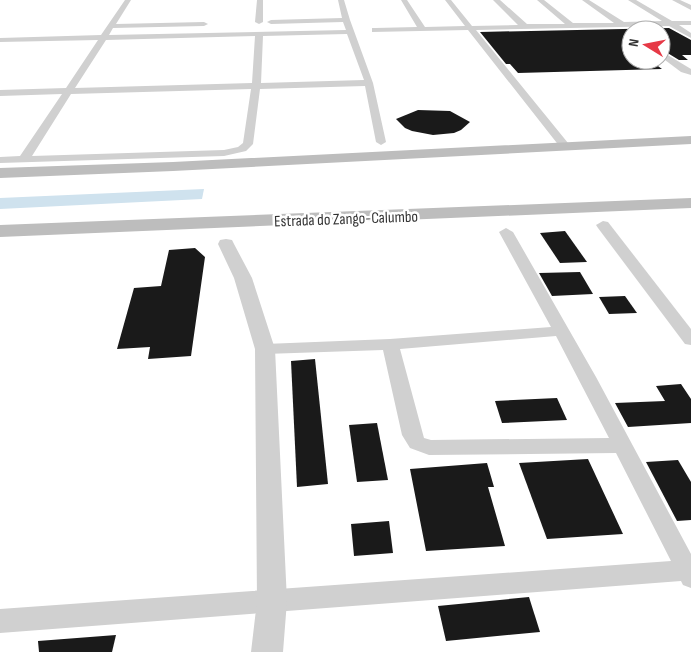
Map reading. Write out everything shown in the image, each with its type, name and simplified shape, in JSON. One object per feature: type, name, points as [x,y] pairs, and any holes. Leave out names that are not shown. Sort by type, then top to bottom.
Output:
[{"type":"main road","points":[[0,173],[144,168],[426,152],[691,140]]},
{"type":"main road","name":"Estrada do Zango-Calumbo","points":[[0,231],[691,203]]},
{"type":"street","points":[[24,159],[128,0]]},
{"type":"street","points":[[259,22],[260,0]]},
{"type":"street","points":[[341,0],[350,32],[369,83],[381,142]]},
{"type":"street","points":[[404,0],[424,30]]},
{"type":"street","points":[[448,0],[564,145]]},
{"type":"street","points":[[496,0],[525,27]]},
{"type":"street","points":[[540,0],[572,26]]},
{"type":"street","points":[[585,0],[621,24]]},
{"type":"street","points":[[631,0],[664,20]]},
{"type":"street","points":[[675,0],[691,8]]},
{"type":"street","points":[[250,23],[346,20]]},
{"type":"street","points":[[671,24],[691,23]]},
{"type":"street","points":[[112,26],[210,24]]},
{"type":"street","points":[[375,30],[621,25]]},
{"type":"street","points":[[671,25],[691,36]]},
{"type":"street","points":[[0,40],[350,32]]},
{"type":"street","points":[[0,160],[224,153],[242,149],[248,144],[256,85],[259,34]]},
{"type":"street","points":[[671,60],[684,70],[691,72]]},
{"type":"street","points":[[0,93],[369,83]]},
{"type":"street","points":[[603,225],[691,340]]},
{"type":"street","points":[[0,621],[690,572],[624,445],[506,232]]},
{"type":"street","points":[[226,244],[243,278],[265,349],[272,601],[267,652]]},
{"type":"street","points":[[265,349],[390,344],[560,331]]},
{"type":"street","points":[[390,344],[412,435],[417,443],[429,448],[624,445]]},
{"type":"water","points":[[204,189],[202,199],[0,209],[0,198]]},
{"type":"building","points":[[621,29],[621,70],[626,70],[518,73],[510,64],[506,64],[480,32]]},
{"type":"building","points":[[671,29],[691,40],[691,55],[682,55],[688,60],[679,60],[671,55]]},
{"type":"building","points":[[418,110],[450,111],[470,122],[454,133],[433,135],[405,128],[396,119]]},
{"type":"building","points":[[565,231],[587,262],[560,263],[540,233]]},
{"type":"building","points":[[195,248],[205,257],[191,356],[148,359],[150,347],[117,349],[134,288],[161,286],[169,250]]},
{"type":"building","points":[[580,272],[593,294],[552,296],[539,273]]},
{"type":"building","points":[[625,296],[637,313],[609,314],[599,297]]},
{"type":"building","points":[[315,359],[328,484],[297,487],[291,361]]},
{"type":"building","points":[[681,384],[691,399],[691,423],[628,427],[615,403],[665,401],[656,386]]},
{"type":"building","points":[[557,398],[567,420],[502,423],[495,401]]},
{"type":"building","points":[[377,423],[388,480],[357,482],[349,425]]},
{"type":"building","points":[[588,459],[623,534],[547,539],[519,463]]},
{"type":"building","points":[[678,460],[691,482],[691,520],[677,521],[646,462]]},
{"type":"building","points":[[487,463],[494,487],[488,487],[505,546],[426,551],[410,469]]},
{"type":"building","points":[[389,521],[393,553],[354,556],[351,524]]},
{"type":"building","points":[[529,597],[540,632],[446,641],[438,606]]},
{"type":"building","points":[[116,635],[112,652],[39,652],[38,641]]}]
